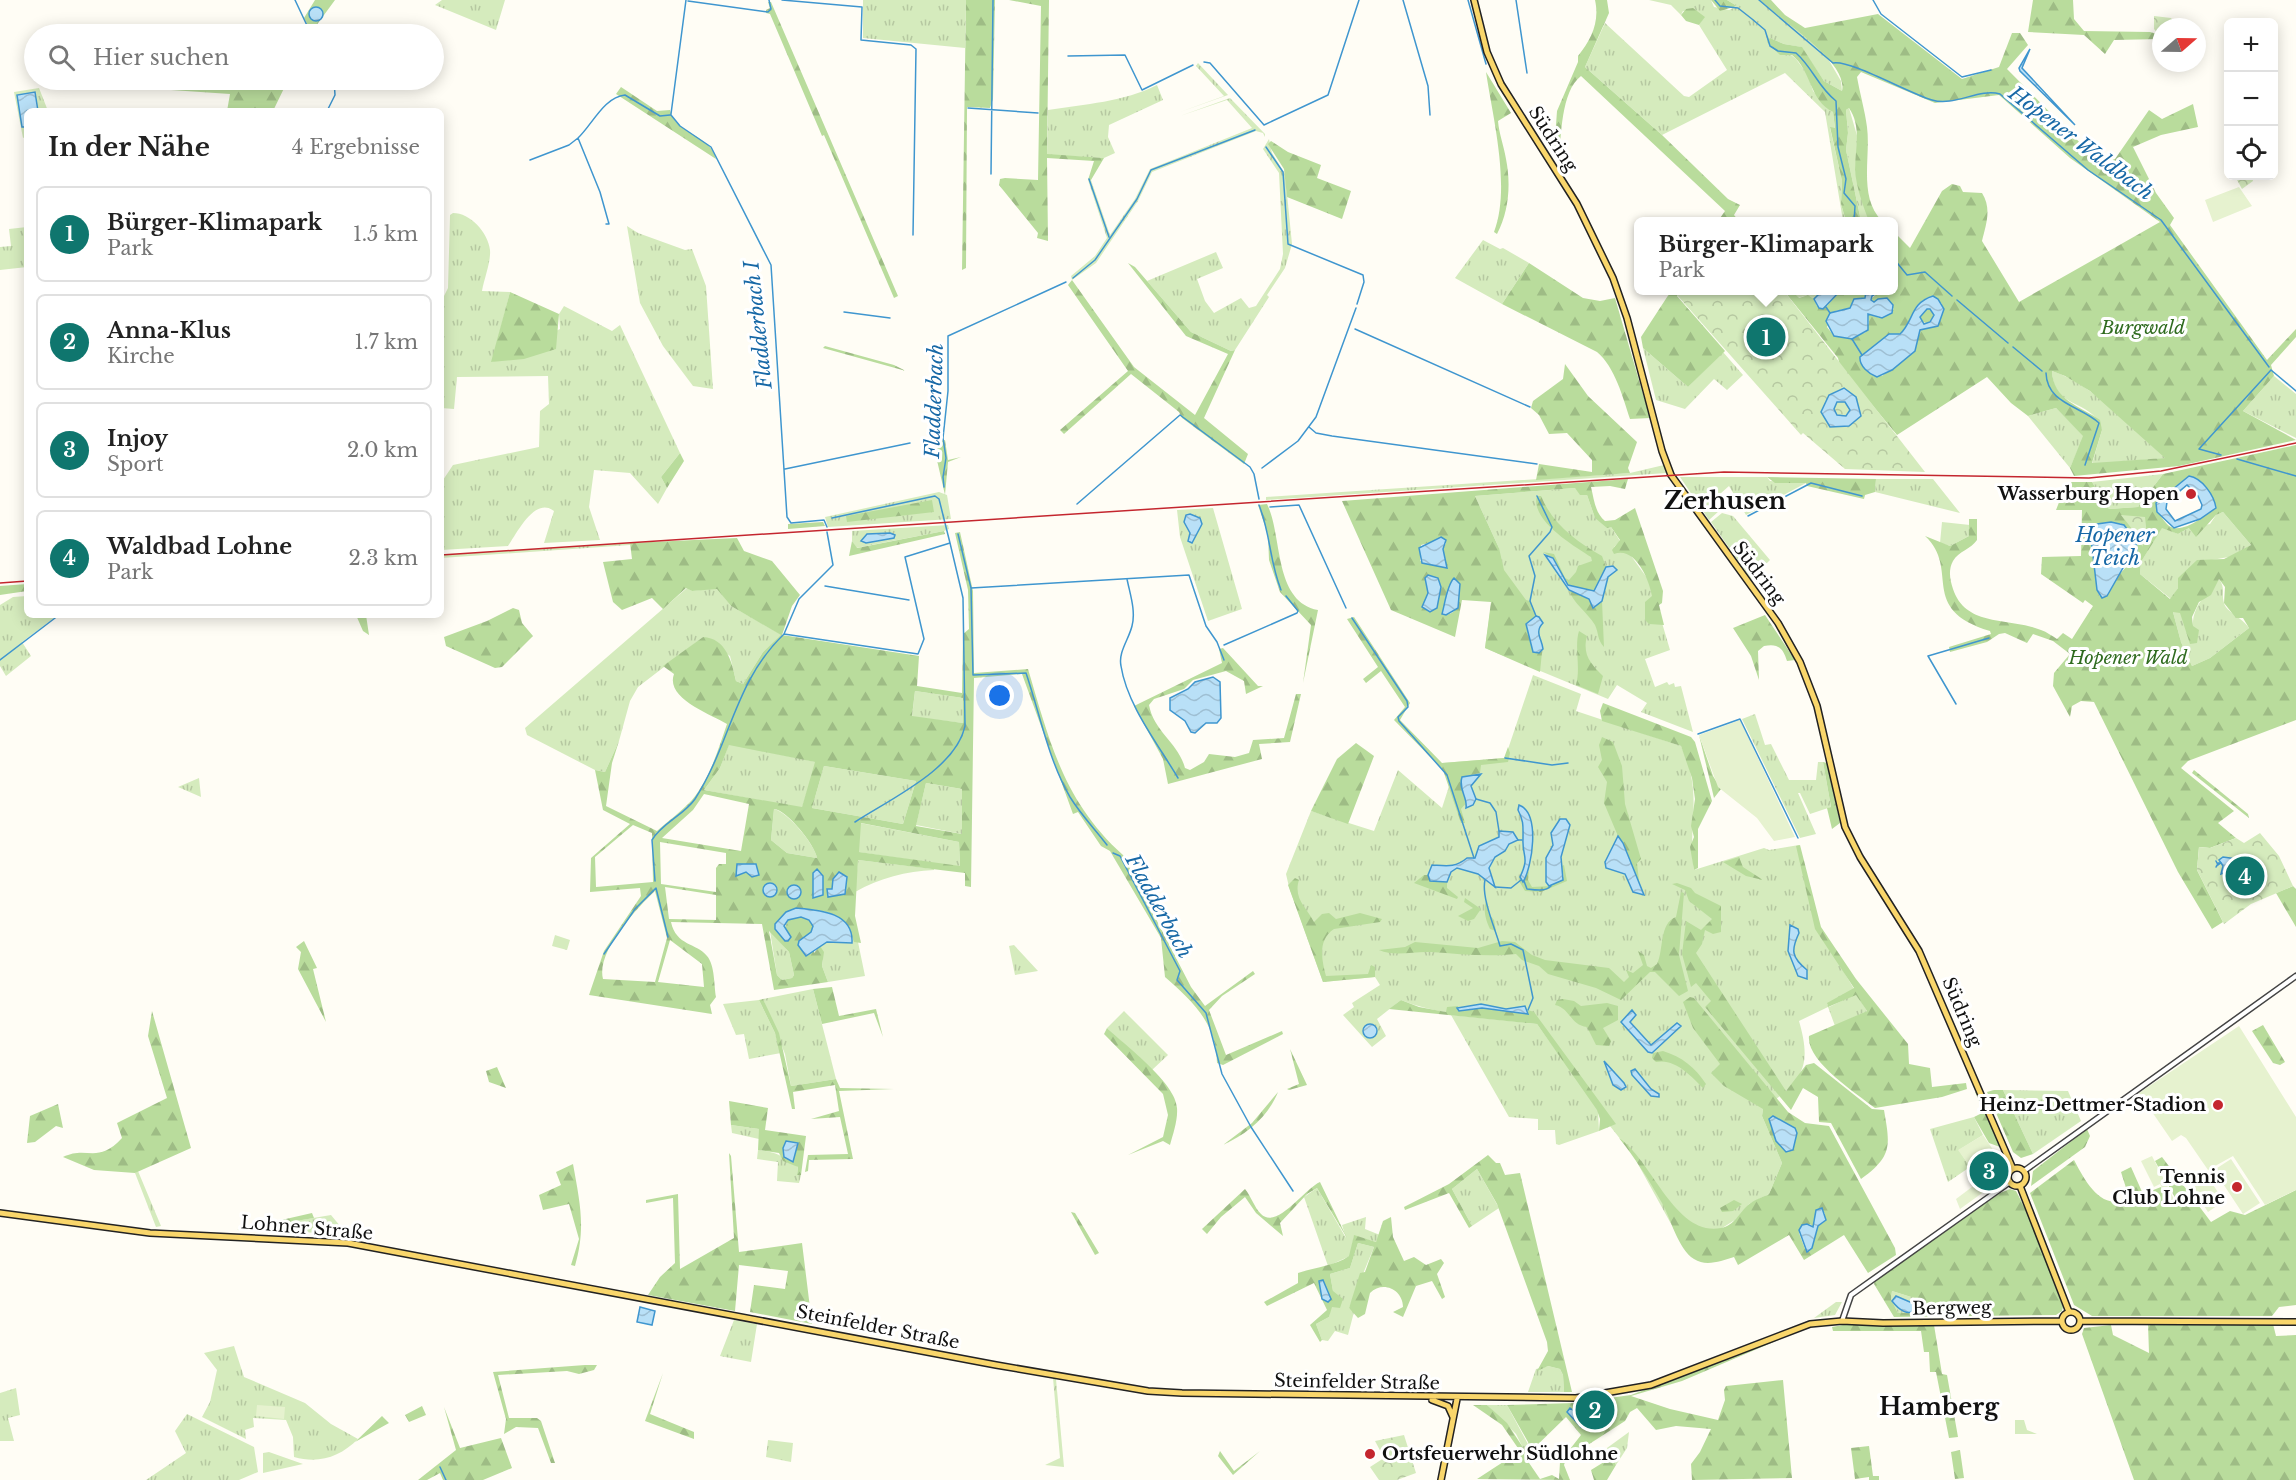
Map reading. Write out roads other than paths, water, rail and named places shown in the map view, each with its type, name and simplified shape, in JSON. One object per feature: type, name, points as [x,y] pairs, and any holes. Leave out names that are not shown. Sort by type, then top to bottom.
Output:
[{"type":"main road","name":"Südring","points":[[1474,0],[1487,52],[1501,84],[1577,204],[1614,278],[1628,318],[1662,451],[1674,481],[1778,623],[1800,662],[1817,706],[1845,827],[1923,960],[2013,1168]]},
{"type":"main road","points":[[2013,1168],[2024,1171],[2026,1180],[2020,1185],[2010,1182],[2008,1176],[2013,1168]]},
{"type":"main road","points":[[2020,1185],[2069,1312]]},
{"type":"main road","name":"Lohner Straße","points":[[0,1213],[150,1233],[348,1243],[644,1300]]},
{"type":"main road","name":"Steinfelder Straße","points":[[644,1300],[1148,1391],[1457,1399],[1568,1399],[1626,1391],[1669,1379],[1810,1324],[1842,1321]]},
{"type":"main road","points":[[2069,1312],[2076,1313],[2081,1321]]},
{"type":"main road","points":[[2062,1321],[2069,1312]]},
{"type":"main road","name":"Bergweg","points":[[1842,1321],[1883,1323],[2062,1321],[2065,1328],[2072,1330],[2079,1327],[2081,1321],[2296,1322]]},
{"type":"main road","points":[[1426,1398],[1448,1406],[1454,1419]]},
{"type":"main road","points":[[1441,1480],[1457,1399]]},
{"type":"street","points":[[2024,1171],[2296,976]]},
{"type":"street","points":[[1842,1321],[1851,1294],[2010,1182]]},
{"type":"water","points":[[313,7],[319,7],[323,14],[319,21],[313,21],[309,17],[309,11]]},
{"type":"water","points":[[2030,49],[2022,68],[2075,125],[2020,71],[2019,68]]},
{"type":"water","points":[[35,92],[38,108],[24,108],[24,127],[22,127],[17,95]]},
{"type":"water","points":[[1818,295],[1836,295],[1823,309],[1819,308],[1814,299]]},
{"type":"water","points":[[1865,295],[1874,295],[1871,300],[1874,302],[1887,298],[1893,305],[1892,313],[1882,318],[1868,314],[1868,330],[1852,339],[1834,336],[1826,321],[1830,313],[1850,308],[1854,299],[1865,298]]},
{"type":"water","points":[[1933,296],[1938,299],[1944,309],[1938,326],[1920,330],[1915,351],[1892,370],[1877,377],[1868,372],[1861,364],[1860,357],[1889,334],[1900,334],[1916,308]],"holes":[[[1927,309],[1930,309],[1934,315],[1930,322],[1924,324],[1920,317]]]},
{"type":"water","points":[[1844,388],[1856,397],[1861,416],[1849,426],[1830,427],[1821,412],[1829,395]],"holes":[[[1837,402],[1845,402],[1850,410],[1846,416],[1837,415],[1834,409]]]},
{"type":"water","points":[[2189,476],[2194,477],[2207,488],[2216,508],[2200,519],[2174,528],[2157,512],[2156,503]],"holes":[[[2187,485],[2198,496],[2202,505],[2201,509],[2175,521],[2166,509],[2167,502]]]},
{"type":"water","points":[[1190,514],[1200,518],[1202,524],[1192,543],[1188,541],[1190,533],[1184,522],[1186,515]]},
{"type":"water","name":"Hopener Teich","points":[[2111,522],[2124,525],[2136,541],[2137,551],[2123,568],[2107,596],[2102,598],[2097,590],[2090,530],[2097,524]]},
{"type":"water","points":[[890,533],[895,535],[894,538],[866,543],[861,541],[867,534]]},
{"type":"water","points":[[1441,537],[1446,540],[1443,549],[1447,568],[1422,563],[1419,548]]},
{"type":"water","points":[[1545,555],[1553,558],[1568,585],[1594,591],[1606,567],[1613,566],[1617,570],[1608,577],[1602,601],[1593,608],[1589,599],[1569,590]]},
{"type":"water","points":[[1428,575],[1438,578],[1441,587],[1437,608],[1430,612],[1422,607],[1428,593],[1425,578]]},
{"type":"water","points":[[1454,578],[1460,584],[1458,608],[1446,615],[1442,614],[1448,590]]},
{"type":"water","points":[[1536,616],[1543,623],[1539,633],[1543,649],[1539,653],[1533,652],[1526,624]]},
{"type":"water","points":[[1213,677],[1220,682],[1221,718],[1217,723],[1206,723],[1195,733],[1191,732],[1185,721],[1170,710],[1170,698],[1188,689],[1195,682]]},
{"type":"water","points":[[1481,774],[1471,786],[1476,799],[1473,805],[1466,808],[1461,786],[1462,777]]},
{"type":"water","points":[[1519,805],[1526,810],[1530,818],[1533,841],[1529,865],[1523,882],[1520,877],[1525,860],[1523,824],[1518,810]]},
{"type":"water","points":[[1560,819],[1566,819],[1570,825],[1561,857],[1563,880],[1549,886],[1546,882],[1546,858],[1553,845],[1551,833]]},
{"type":"water","points":[[1499,831],[1513,832],[1518,840],[1509,844],[1505,851],[1495,857],[1489,868],[1495,887],[1478,874],[1457,868],[1451,872],[1447,882],[1430,881],[1428,875],[1432,865],[1451,866],[1467,858],[1475,858],[1479,846],[1499,837]]},
{"type":"water","points":[[1618,836],[1644,895],[1633,892],[1625,874],[1606,868],[1605,862]]},
{"type":"water","points":[[2223,857],[2237,859],[2241,863],[2240,867],[2221,874],[2223,866],[2219,860]]},
{"type":"water","points":[[737,864],[756,864],[759,875],[752,877],[746,872],[736,876]]},
{"type":"water","points":[[817,869],[823,876],[823,895],[813,898],[813,873]]},
{"type":"water","points":[[839,872],[847,877],[845,894],[828,897],[827,889],[832,889],[833,879]]},
{"type":"water","points":[[2253,873],[2254,882],[2226,885],[2225,875]]},
{"type":"water","points":[[767,883],[773,883],[777,890],[773,897],[767,897],[763,893],[763,887]]},
{"type":"water","points":[[794,885],[799,887],[801,892],[799,897],[794,899],[789,897],[787,892],[789,887]]},
{"type":"water","points":[[796,908],[824,912],[841,919],[851,933],[852,943],[827,942],[806,956],[798,945],[799,941],[811,932],[813,926],[809,920],[801,917],[788,920],[784,926],[791,937],[788,941],[785,941],[775,929],[775,924],[786,912]]},
{"type":"water","points":[[1790,925],[1798,929],[1794,953],[1807,970],[1807,979],[1798,976],[1788,951]]},
{"type":"water","points":[[1481,1004],[1506,1009],[1525,1006],[1528,1014],[1482,1008],[1459,1011],[1457,1008]]},
{"type":"water","points":[[1632,1010],[1636,1015],[1630,1022],[1651,1045],[1677,1023],[1681,1026],[1652,1053],[1648,1052],[1621,1022]]},
{"type":"water","points":[[1370,1024],[1375,1026],[1377,1031],[1375,1036],[1370,1038],[1365,1036],[1363,1031],[1365,1026]]},
{"type":"water","points":[[1604,1061],[1626,1087],[1621,1090],[1613,1085]]},
{"type":"water","points":[[1635,1069],[1651,1089],[1659,1094],[1659,1097],[1651,1096],[1632,1075],[1631,1071]]},
{"type":"water","points":[[1773,1116],[1795,1128],[1797,1133],[1793,1150],[1786,1152],[1776,1141],[1769,1119]]},
{"type":"water","points":[[786,1141],[798,1143],[793,1162],[784,1157],[783,1148]]},
{"type":"water","points":[[1822,1208],[1826,1220],[1818,1226],[1812,1248],[1807,1252],[1799,1230],[1802,1225],[1807,1224],[1813,1227],[1816,1210]]},
{"type":"water","points":[[1323,1280],[1331,1299],[1328,1302],[1322,1299],[1319,1281]]},
{"type":"water","points":[[1896,1296],[1917,1305],[1918,1309],[1911,1312],[1901,1310],[1892,1301]]},
{"type":"water","points":[[640,1307],[655,1311],[652,1325],[637,1322]]},
{"type":"water","points":[[1570,1408],[1585,1420],[1587,1427],[1581,1427],[1567,1412]]},
{"type":"waterway","points":[[295,0],[306,24]]},
{"type":"waterway","points":[[671,114],[686,0]]},
{"type":"waterway","points":[[688,1],[768,12],[771,9],[769,0]]},
{"type":"waterway","points":[[782,0],[862,7],[861,40],[911,45],[916,49],[913,235]]},
{"type":"waterway","points":[[991,174],[993,0]]},
{"type":"waterway","points":[[1204,62],[1210,63],[1264,125],[1328,95],[1359,0]]},
{"type":"waterway","points":[[1403,0],[1428,86],[1430,115]]},
{"type":"waterway","points":[[1468,0],[1486,64]]},
{"type":"waterway","points":[[1516,0],[1527,73]]},
{"type":"waterway","points":[[1715,0],[1720,6],[1738,8],[1752,19],[1765,30],[1770,46],[1778,51],[1796,53],[1836,101],[1838,147],[1846,179],[1844,193],[1855,206],[1854,217]]},
{"type":"waterway","name":"Hopener Waldbach","points":[[1759,0],[1833,63],[1841,63],[1866,71],[1922,97],[1940,102],[1984,93],[2000,94],[2088,170],[2161,220],[2269,367]]},
{"type":"waterway","points":[[1873,0],[1881,14],[1962,77],[1991,70]]},
{"type":"waterway","points":[[1068,56],[1125,55],[1142,90],[1193,65]]},
{"type":"waterway","points":[[328,108],[335,95],[335,90]]},
{"type":"waterway","points":[[606,224],[609,224],[600,192],[578,138],[605,106],[625,95],[660,116],[670,115]]},
{"type":"waterway","points":[[968,108],[1038,113]]},
{"type":"waterway","name":"Fladderbach I","points":[[671,115],[680,126],[711,147],[771,265],[787,517],[791,523],[824,520],[827,527]]},
{"type":"waterway","name":"Fladderbach","points":[[1073,278],[1095,260],[1137,199],[1151,170],[1255,130]]},
{"type":"waterway","points":[[530,160],[569,145],[578,138]]},
{"type":"waterway","points":[[1266,147],[1283,172],[1288,244],[1363,275],[1364,282],[1357,304]]},
{"type":"waterway","points":[[1089,179],[1109,237]]},
{"type":"waterway","points":[[1898,264],[1907,275],[1925,272],[1952,296]]},
{"type":"waterway","name":"Fladderbach","points":[[944,487],[946,458],[943,438],[948,391],[948,336],[1066,282]]},
{"type":"waterway","points":[[1957,300],[2008,343]]},
{"type":"waterway","points":[[1826,307],[1830,313]]},
{"type":"waterway","points":[[1262,468],[1298,441],[1316,417],[1356,308]]},
{"type":"waterway","points":[[844,312],[890,318]]},
{"type":"waterway","points":[[1355,329],[1530,407]]},
{"type":"waterway","points":[[1852,339],[1862,355]]},
{"type":"waterway","points":[[2013,347],[2042,371]]},
{"type":"waterway","name":"Hopener Waldbach","points":[[2271,370],[2296,391]]},
{"type":"waterway","points":[[2221,455],[2199,449],[2271,370]]},
{"type":"waterway","points":[[2046,373],[2052,392],[2058,398],[2099,423],[2085,465]]},
{"type":"waterway","points":[[1077,504],[1180,415],[1250,467],[1254,474],[1259,499]]},
{"type":"waterway","points":[[1309,427],[1316,433],[1332,436],[1537,464]]},
{"type":"waterway","points":[[785,469],[910,443]]},
{"type":"waterway","points":[[2237,459],[2296,476]]},
{"type":"waterway","points":[[1748,516],[1811,483],[1862,496]]},
{"type":"waterway","name":"Fladderbach I","points":[[827,532],[833,565],[799,599],[784,634],[918,654],[924,639],[905,557],[950,543],[939,499],[935,496],[832,518]]},
{"type":"waterway","points":[[1536,616],[1530,601],[1535,576],[1529,556],[1552,527],[1537,496]]},
{"type":"waterway","points":[[1259,505],[1281,590]]},
{"type":"waterway","points":[[1270,507],[1299,505],[1346,608]]},
{"type":"waterway","name":"Fladderbach","points":[[958,534],[971,588],[973,675],[1026,673],[1050,752],[1062,782],[1074,804],[1107,845]]},
{"type":"waterway","points":[[855,822],[920,782],[935,769],[949,756],[959,742],[965,726],[963,598],[950,543]]},
{"type":"waterway","points":[[971,588],[1189,575],[1206,626],[1217,642],[1224,660]]},
{"type":"waterway","points":[[1127,579],[1133,614],[1132,626],[1120,661],[1124,681],[1136,710],[1178,778]]},
{"type":"waterway","points":[[825,586],[909,600]]},
{"type":"waterway","points":[[1224,645],[1297,613],[1298,611],[1286,596]]},
{"type":"waterway","points":[[0,660],[55,618]]},
{"type":"waterway","points":[[1352,618],[1407,701],[1408,707],[1398,717],[1399,721],[1447,775],[1474,858]]},
{"type":"waterway","points":[[655,881],[652,840],[695,799],[707,778],[754,672],[784,634]]},
{"type":"waterway","points":[[1956,704],[1928,656],[1989,638]]},
{"type":"waterway","points":[[1698,734],[1740,719],[1798,838]]},
{"type":"waterway","points":[[1505,758],[1552,765],[1568,763]]},
{"type":"waterway","points":[[1476,799],[1490,803],[1496,812],[1499,831]]},
{"type":"waterway","name":"Fladderbach","points":[[1113,853],[1120,856],[1180,971],[1177,980],[1206,1013],[1222,1074],[1251,1127],[1293,1191]]},
{"type":"waterway","points":[[2216,861],[2218,865],[2221,863],[2218,863]]},
{"type":"waterway","points":[[2217,865],[2216,867],[2218,864]]},
{"type":"waterway","points":[[1485,880],[1487,904],[1500,946],[1511,944],[1523,950],[1533,998],[1528,1010]]},
{"type":"waterway","points":[[1495,887],[1511,888],[1521,880]]},
{"type":"waterway","points":[[1524,881],[1527,889],[1543,890],[1551,886]]},
{"type":"waterway","points":[[604,954],[635,909],[656,888],[668,937]]},
{"type":"waterway","points":[[440,1467],[446,1480]]},
{"type":"railway","points":[[444,555],[1724,472],[2089,478],[2161,471],[2296,443]]},
{"type":"railway","points":[[0,583],[24,581]]},
{"type":"place","name":"Bürger-Klimapark","points":[[1766,337]]},
{"type":"place","name":"Wasserburg Hopen","points":[[2191,494]]},
{"type":"place","name":"Waldbad Lohne","points":[[2245,876]]},
{"type":"place","name":"Heinz-Dettmer-Stadion","points":[[2218,1105]]},
{"type":"place","name":"Injoy","points":[[1989,1171]]},
{"type":"place","name":"Tennis Club Lohne","points":[[2237,1187]]},
{"type":"place","name":"Anna-Klus","points":[[1595,1410]]},
{"type":"place","name":"Ortsfeuerwehr Südlohne","points":[[1370,1454]]},
{"type":"district","name":"Zerhusen","points":[[1725,500]]},
{"type":"district","name":"Hamberg","points":[[1939,1406]]},
{"type":"park label","name":"Burgwald","points":[[2143,328]]},
{"type":"park label","name":"Hopener Wald","points":[[2128,658]]}]
